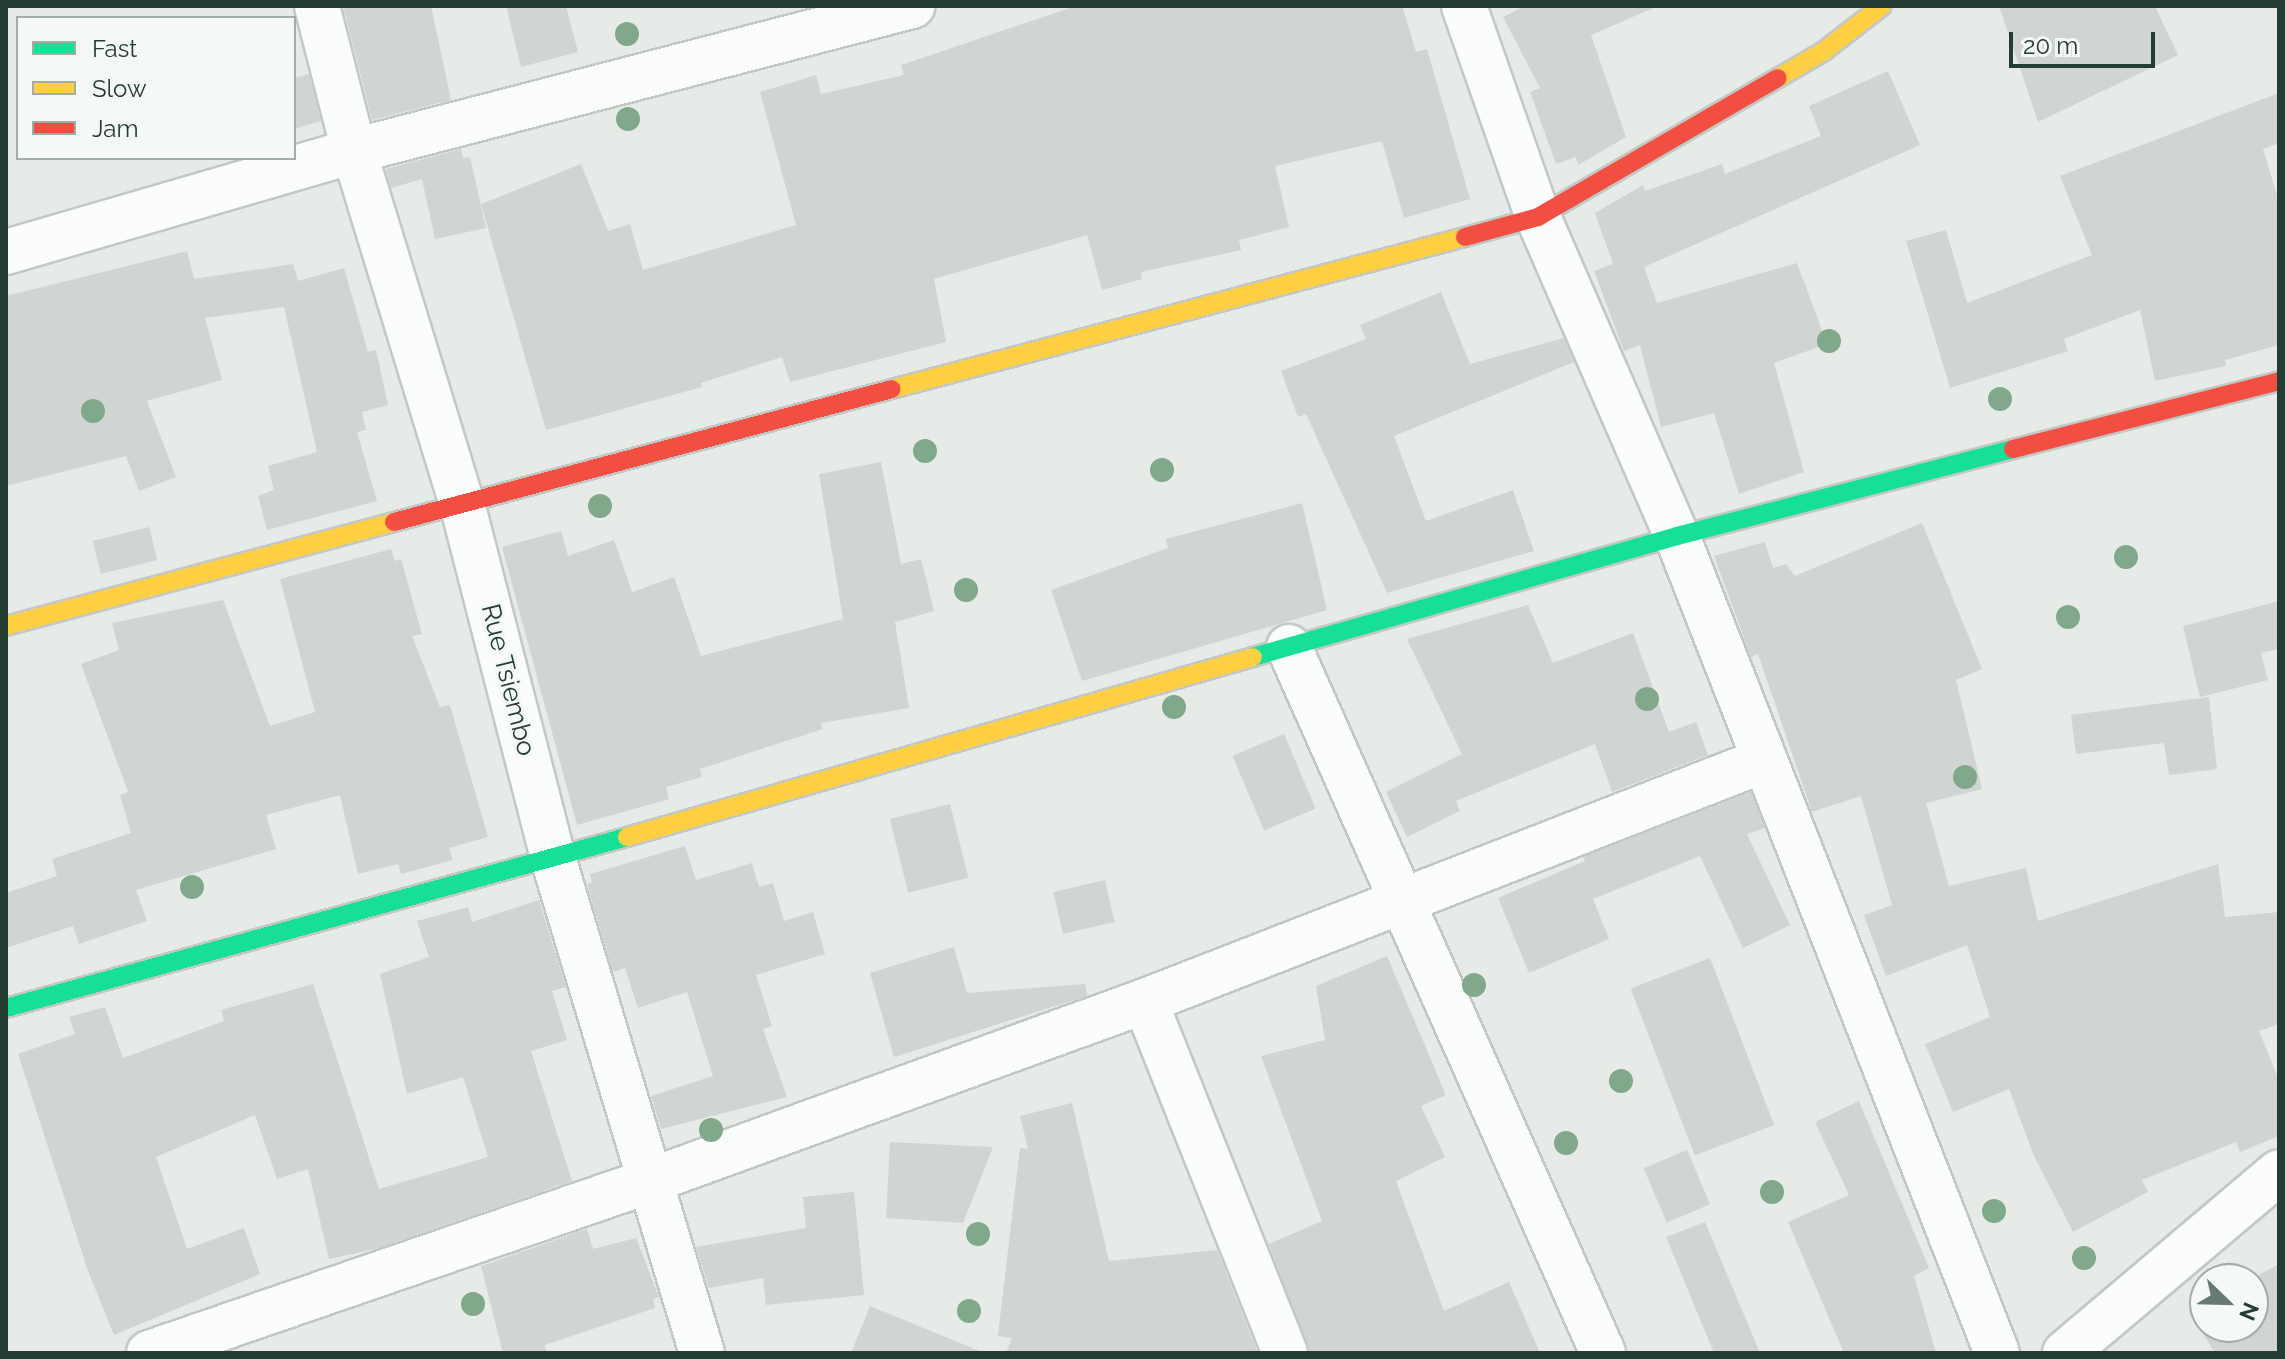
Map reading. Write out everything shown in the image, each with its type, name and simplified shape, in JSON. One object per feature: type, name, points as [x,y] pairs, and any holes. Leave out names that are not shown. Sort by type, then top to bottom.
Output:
[{"type":"street","name":"Rue Tsiembo","points":[[317,6],[354,151],[463,507],[553,858],[702,1353]]},
{"type":"street","points":[[6,252],[354,151],[912,6]]},
{"type":"street","points":[[1464,6],[1538,217],[1677,536],[1762,761],[1997,1353]]},
{"type":"street","points":[[6,626],[463,507],[1538,217],[1824,51],[1882,6]]},
{"type":"street","points":[[6,1008],[553,858],[1677,536],[2279,381]]},
{"type":"street","points":[[1289,647],[1603,1353]]},
{"type":"street","points":[[149,1353],[652,1180],[1145,1001],[1762,761]]},
{"type":"street","points":[[1145,1001],[1285,1353]]},
{"type":"street","points":[[2065,1353],[2279,1172]]},
{"type":"building","points":[[343,6],[431,6],[451,100],[372,120]]},
{"type":"building","points":[[506,6],[566,6],[578,52],[521,67]]},
{"type":"building","points":[[1076,6],[1402,6],[1416,52],[1427,49],[1470,199],[1404,218],[1382,141],[1275,166],[1289,227],[1239,240],[1241,250],[1141,272],[1142,279],[1102,290],[1087,235],[934,279],[946,342],[790,382],[782,357],[701,383],[702,387],[546,430],[481,204],[581,164],[608,231],[630,224],[643,270],[796,225],[760,92],[816,75],[821,94],[904,75],[901,65]]},
{"type":"building","points":[[1525,6],[1658,6],[1591,35],[1626,137],[1578,165],[1576,157],[1556,164],[1530,92],[1540,88],[1503,17]]},
{"type":"building","points":[[1999,6],[2155,6],[2178,55],[2038,122]]},
{"type":"building","points":[[1888,71],[1920,145],[1644,267],[1657,303],[1797,263],[1827,344],[1774,363],[1804,472],[1739,494],[1714,413],[1661,427],[1640,345],[1624,351],[1594,271],[1613,264],[1595,213],[1643,185],[1645,191],[1722,164],[1725,174],[1821,136],[1809,106]]},
{"type":"building","points":[[309,74],[321,121],[296,128],[296,77]]},
{"type":"building","points":[[2279,93],[2279,143],[2263,149],[2279,202],[2279,345],[2225,360],[2226,366],[2155,381],[2140,310],[2064,339],[2068,351],[1950,388],[1906,241],[1946,230],[1967,303],[2092,255],[2060,176]]},
{"type":"building","points":[[461,149],[463,158],[470,157],[486,228],[435,239],[422,179],[391,188],[386,169]]},
{"type":"building","points":[[187,251],[194,279],[293,264],[298,281],[344,268],[368,352],[376,350],[388,405],[362,412],[366,430],[357,432],[377,501],[267,530],[258,496],[274,490],[268,466],[317,452],[284,307],[205,318],[222,380],[147,401],[176,477],[139,491],[126,456],[6,486],[6,296]]},
{"type":"building","points":[[1441,292],[1470,364],[1564,338],[1574,362],[1394,436],[1426,521],[1513,490],[1534,551],[1387,593],[1306,414],[1298,417],[1281,371],[1366,339],[1360,325]]},
{"type":"building","points":[[881,462],[901,564],[921,559],[934,611],[895,622],[909,708],[821,723],[823,729],[700,769],[702,777],[666,787],[669,799],[577,825],[502,547],[561,531],[568,556],[614,540],[632,592],[674,577],[701,656],[843,619],[819,474]]},
{"type":"building","points":[[1302,503],[1327,610],[1082,681],[1051,590],[1168,548],[1166,539]]},
{"type":"building","points":[[1922,523],[1982,669],[1956,680],[1982,789],[1926,803],[1949,886],[2026,868],[2038,921],[2218,864],[2225,917],[2279,912],[2279,1024],[2259,1031],[2279,1080],[2279,1136],[2240,1152],[2236,1142],[2142,1180],[2148,1192],[2073,1232],[2034,1156],[2009,1089],[1953,1112],[1925,1044],[1990,1017],[1967,945],[1886,976],[1864,915],[1892,905],[1861,796],[1812,812],[1758,654],[1751,657],[1714,556],[1765,542],[1773,568],[1786,564],[1795,576]]},
{"type":"building","points":[[149,527],[157,560],[101,574],[93,541]]},
{"type":"building","points":[[391,549],[395,561],[401,559],[422,634],[412,636],[440,707],[450,705],[488,837],[449,848],[453,860],[401,874],[398,864],[358,874],[340,795],[266,815],[276,849],[136,890],[147,921],[79,944],[73,926],[6,948],[6,893],[57,876],[52,859],[131,833],[120,795],[128,792],[81,664],[119,650],[112,623],[223,600],[270,726],[315,712],[280,579]]},
{"type":"building","points":[[2279,601],[2279,649],[2261,653],[2268,680],[2200,697],[2183,626]]},
{"type":"building","points":[[1528,605],[1553,663],[1633,633],[1669,732],[1696,722],[1708,755],[1612,792],[1595,744],[1456,801],[1460,811],[1407,837],[1386,792],[1462,754],[1407,639]]},
{"type":"building","points":[[2209,697],[2217,769],[2169,775],[2164,743],[2076,754],[2071,715]]},
{"type":"building","points":[[1284,734],[1316,809],[1264,830],[1232,756]]},
{"type":"building","points":[[1751,792],[1765,828],[1747,834],[1790,925],[1743,948],[1700,856],[1593,899],[1609,939],[1529,973],[1498,898],[1585,861],[1583,857]]},
{"type":"building","points":[[950,804],[968,878],[908,893],[890,819]]},
{"type":"building","points":[[685,846],[696,880],[752,863],[759,887],[773,883],[784,921],[813,912],[825,954],[756,975],[772,1026],[763,1029],[787,1097],[661,1129],[651,1096],[713,1076],[687,992],[638,1008],[625,968],[613,972],[587,884],[592,882],[590,874]]},
{"type":"building","points":[[1105,880],[1115,922],[1063,934],[1053,892]]},
{"type":"building","points":[[539,900],[566,987],[552,991],[567,1040],[531,1051],[572,1181],[379,1248],[329,1259],[308,1169],[277,1179],[255,1115],[156,1157],[187,1249],[244,1228],[260,1274],[114,1335],[88,1271],[18,1054],[75,1034],[69,1017],[105,1007],[123,1058],[224,1021],[221,1010],[313,984],[379,1189],[488,1157],[463,1077],[407,1094],[380,974],[429,957],[417,921],[468,907],[472,922]]},
{"type":"building","points":[[954,947],[967,993],[1085,984],[1087,996],[894,1057],[870,973]]},
{"type":"building","points":[[1387,956],[1446,1095],[1421,1106],[1445,1157],[1396,1181],[1444,1311],[1509,1282],[1540,1353],[1309,1353],[1269,1244],[1322,1221],[1261,1056],[1325,1040],[1316,986]]},
{"type":"building","points":[[1710,958],[1774,1125],[1695,1156],[1631,988]]},
{"type":"building","points":[[1859,1101],[1929,1268],[1914,1276],[1936,1353],[1844,1353],[1788,1222],[1849,1195],[1815,1122]]},
{"type":"building","points":[[1072,1103],[1109,1261],[1217,1250],[1258,1353],[1006,1353],[1012,1338],[998,1336],[1020,1148],[1028,1149],[1020,1116]]},
{"type":"building","points":[[890,1142],[993,1147],[963,1223],[886,1218]]},
{"type":"building","points":[[1687,1150],[1710,1204],[1667,1223],[1644,1168]]},
{"type":"building","points":[[854,1192],[864,1295],[766,1305],[763,1278],[709,1288],[696,1247],[806,1228],[803,1197]]},
{"type":"building","points":[[1705,1222],[1760,1353],[1714,1353],[1666,1237]]},
{"type":"building","points":[[587,1229],[593,1249],[636,1238],[659,1297],[653,1299],[655,1308],[545,1345],[547,1353],[503,1353],[481,1266]]},
{"type":"building","points":[[2279,1264],[2279,1353],[2215,1353],[2209,1343],[2269,1343],[2269,1269]]},
{"type":"building","points":[[870,1306],[982,1352],[982,1353],[851,1353]]},
{"type":"traffic: fast","points":[[1253,657],[1677,536],[2013,449]]},
{"type":"traffic: fast","points":[[6,1008],[627,837]]},
{"type":"traffic: slow","points":[[1778,78],[1824,51],[1882,6]]},
{"type":"traffic: slow","points":[[892,389],[1465,237]]},
{"type":"traffic: slow","points":[[6,626],[394,522]]},
{"type":"traffic: slow","points":[[627,837],[1253,657]]},
{"type":"traffic: jam","points":[[1465,237],[1538,217],[1778,78]]},
{"type":"traffic: jam","points":[[2013,449],[2279,381]]},
{"type":"traffic: jam","points":[[394,522],[892,389]]}]
